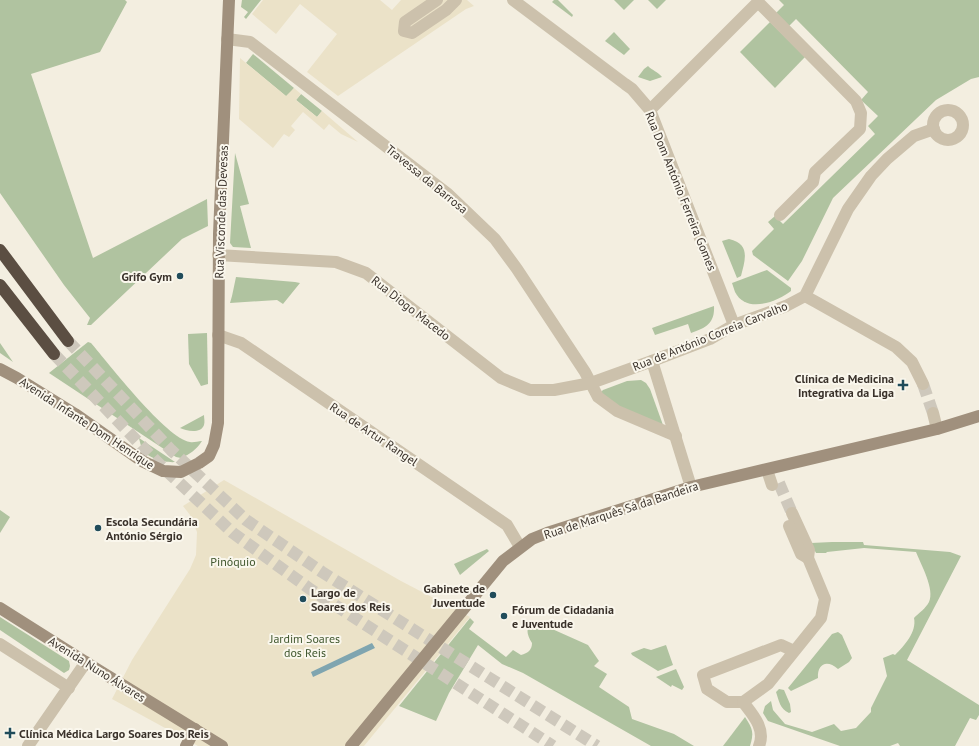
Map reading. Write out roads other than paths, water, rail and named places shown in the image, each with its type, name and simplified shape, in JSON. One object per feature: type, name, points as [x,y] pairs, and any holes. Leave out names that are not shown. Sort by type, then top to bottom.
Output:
[{"type":"highway","points":[[1,250],[68,341]]},
{"type":"highway","points":[[0,284],[54,354]]},
{"type":"main road","name":"Rua Visconde das Devesas","points":[[218,423],[218,255],[229,0]]},
{"type":"main road","name":"Avenida Infante Dom Henrique","points":[[0,369],[75,414],[142,461],[163,471],[181,472],[209,456],[214,445],[218,423]]},
{"type":"main road","name":"Rua de Marquês Sá da Bandeira","points":[[351,746],[503,560],[532,539],[691,488],[937,429],[979,416]]},
{"type":"main road","name":"Avenida Nuno Álvares","points":[[0,608],[222,746]]},
{"type":"main road","points":[[186,746],[195,729]]},
{"type":"street","points":[[437,0],[405,22],[404,31],[412,33],[446,10],[456,0]]},
{"type":"street","name":"Rua Dom António Ferreira Gomes","points":[[513,0],[628,86],[650,110],[734,325]]},
{"type":"street","points":[[650,110],[758,2],[856,101],[861,113],[860,129],[815,172],[813,182],[780,216]]},
{"type":"street","name":"Travessa da Barrosa","points":[[227,40],[250,42],[448,194],[495,239],[517,269],[585,372],[598,397],[617,411],[676,436]]},
{"type":"street","points":[[923,384],[912,362],[896,347],[805,296],[848,209],[871,176],[887,159],[914,136],[934,129]]},
{"type":"street","name":"Rua Diogo Macedo","points":[[218,255],[336,262],[366,273],[501,378],[530,390],[554,390],[591,383]]},
{"type":"street","name":"Rua de António Correia Carvalho","points":[[591,383],[710,339],[734,325],[786,306],[805,296]]},
{"type":"street","name":"Rua de Artur Rangel","points":[[218,335],[241,343],[507,525],[520,547]]},
{"type":"street","points":[[652,361],[691,488]]},
{"type":"street","points":[[933,413],[937,429]]},
{"type":"street","points":[[770,469],[776,484]]},
{"type":"street","points":[[788,514],[795,531],[801,554],[808,558],[825,598],[820,618],[794,651],[768,684],[743,702],[727,702],[707,689],[703,675],[781,645],[794,651]]},
{"type":"street","points":[[0,644],[69,688]]},
{"type":"street","points":[[28,746],[86,662]]},
{"type":"street","points":[[743,702],[758,722],[761,733],[759,746]]},
{"type":"water","points":[[372,643],[375,648],[313,677],[311,672]]},
{"type":"tunnel","points":[[68,341],[171,450],[246,520],[322,572],[597,746]]},
{"type":"tunnel","points":[[54,354],[156,461],[233,533],[310,589],[553,746]]},
{"type":"tunnel","points":[[923,384],[933,413]]},
{"type":"tunnel","points":[[779,483],[792,513]]},
{"type":"place","name":"Grifo Gym","points":[[180,276]]},
{"type":"place","name":"Clínica de Medicina Integrativa da Liga","points":[[903,385]]},
{"type":"place","name":"Escola Secundária António Sérgio","points":[[98,528]]},
{"type":"place","name":"Gabinete de Juventude","points":[[493,595]]},
{"type":"place","name":"Largo de Soares dos Reis","points":[[303,599]]},
{"type":"place","name":"Fórum de Cidadania e Juventude","points":[[504,616]]},
{"type":"place","name":"Clínica Médica Largo Soares Dos Reis","points":[[10,733]]},
{"type":"park label","name":"Pinóquio","points":[[233,561]]},
{"type":"park label","name":"Jardim Soares dos Reis","points":[[305,645]]}]
